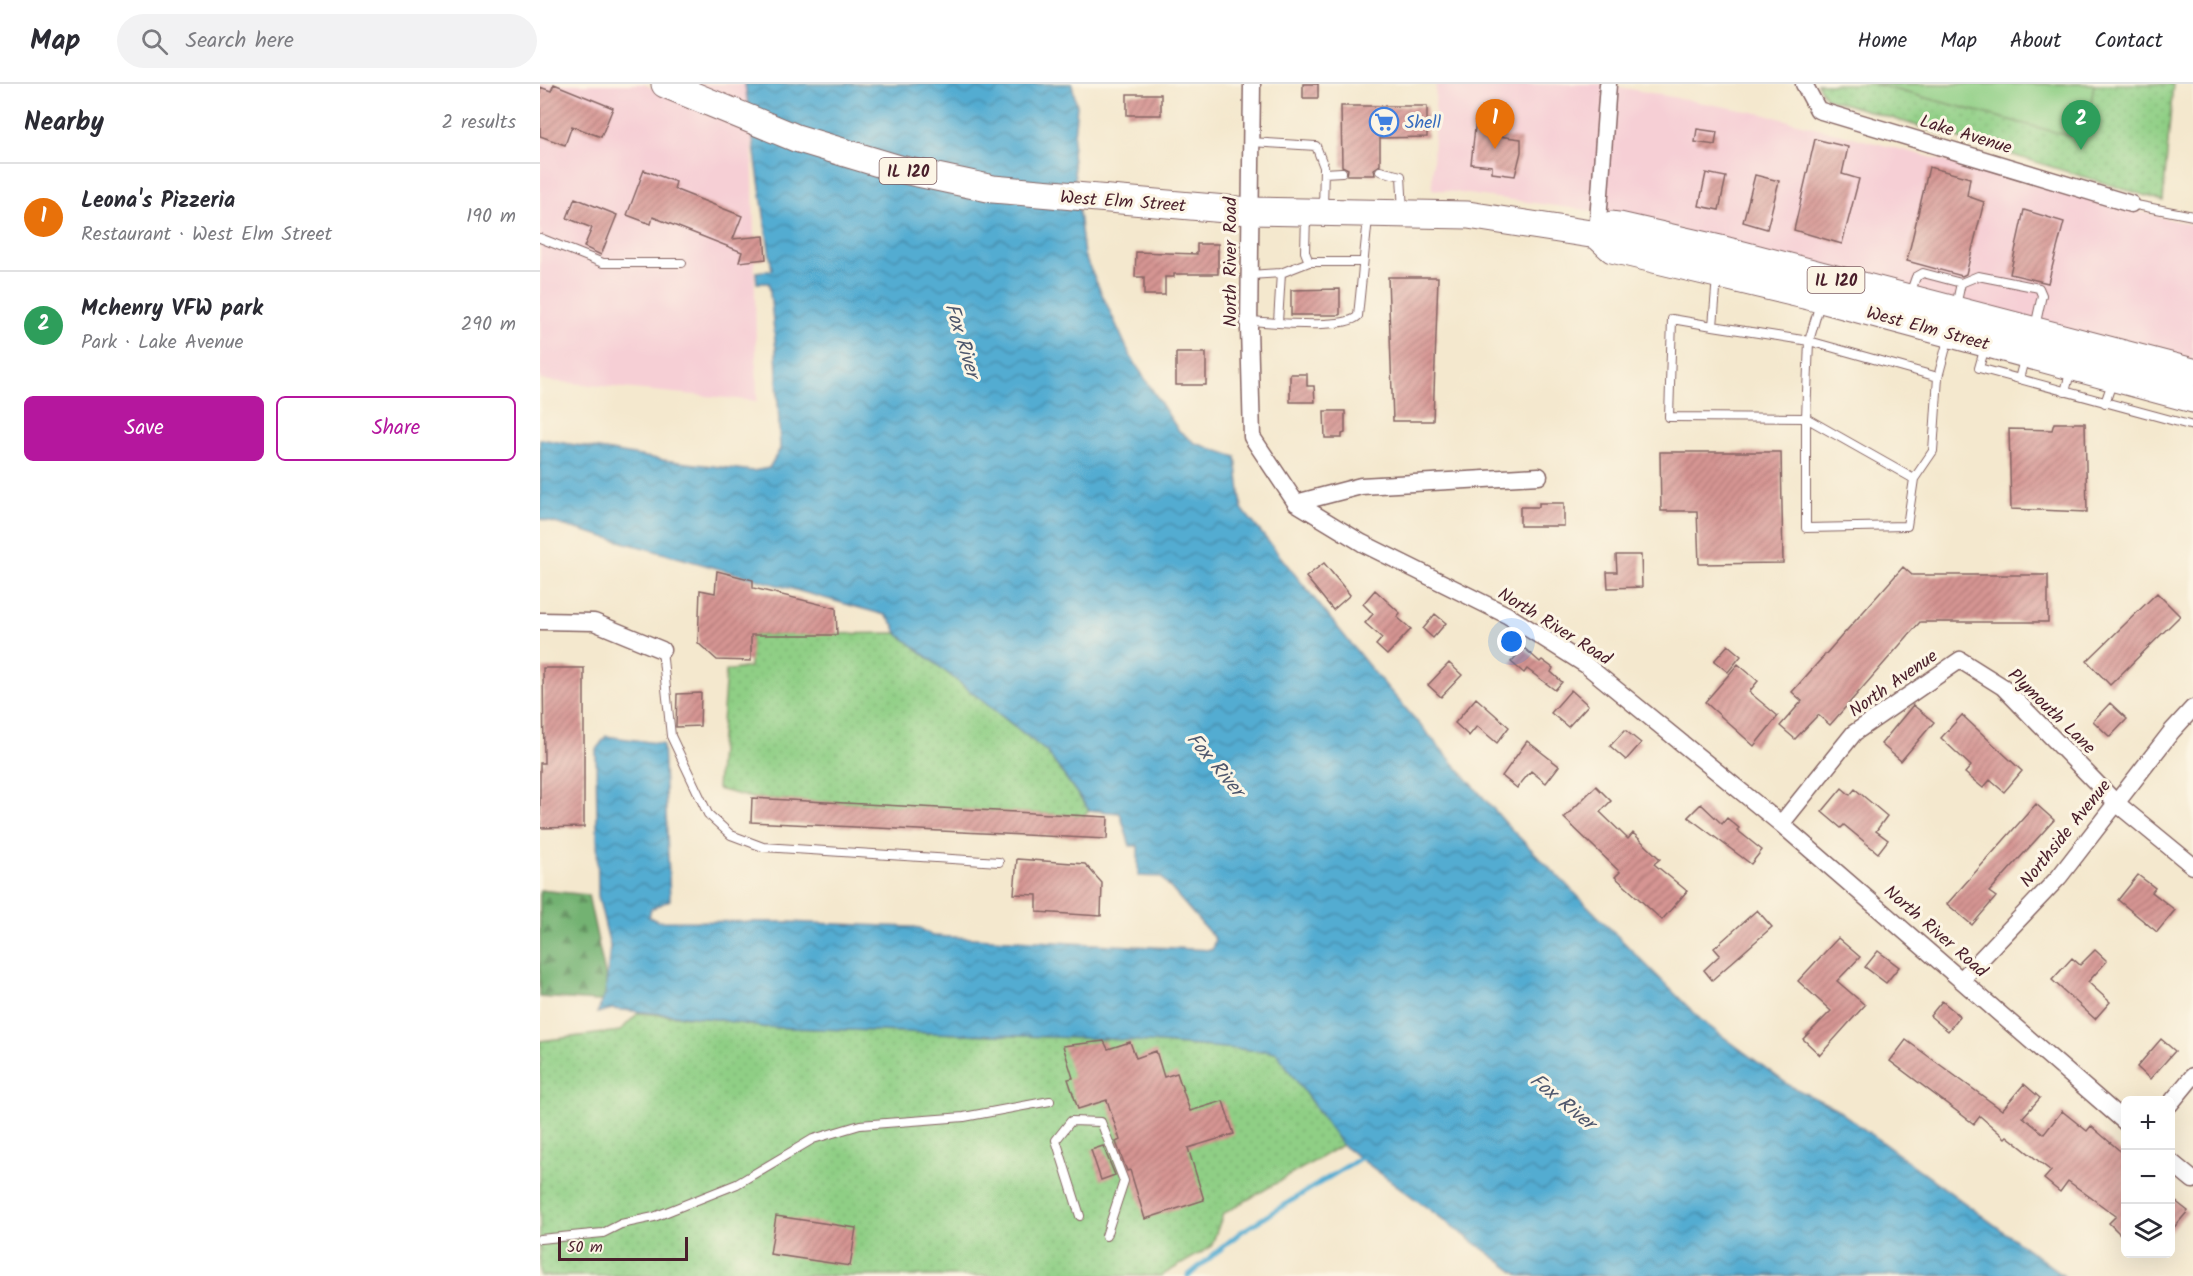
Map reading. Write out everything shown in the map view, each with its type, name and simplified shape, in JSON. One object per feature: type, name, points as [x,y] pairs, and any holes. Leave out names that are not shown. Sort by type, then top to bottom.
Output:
[{"type":"main road","name":"West Elm Street","points":[[668,86],[796,138],[899,169],[993,189],[1250,212],[1468,215],[1597,235],[1612,225],[1619,226],[1720,262],[1952,323],[2026,354]]},
{"type":"main road","name":"West Elm Street","points":[[1952,323],[1986,344],[2026,354],[2074,353],[2193,372]]},
{"type":"main road","name":"West Elm Street","points":[[2074,353],[2114,377],[2193,399]]},
{"type":"street","name":"North River Road","points":[[1252,84],[1249,275],[1252,437],[1296,503],[1362,543],[1507,615],[1586,665],[1782,824],[2121,1119]]},
{"type":"street","points":[[1597,235],[1608,84]]},
{"type":"street","name":"Lake Avenue","points":[[1804,84],[1818,110],[2131,204]]},
{"type":"street","points":[[1296,503],[1361,486],[1539,476]]},
{"type":"street","points":[[540,621],[594,622],[662,650]]},
{"type":"street","name":"North Avenue","points":[[1782,824],[1854,733],[1960,660]]},
{"type":"street","name":"Plymouth Lane","points":[[1960,660],[2003,687],[2115,802],[2193,866]]},
{"type":"street","name":"Northside Avenue","points":[[1962,979],[2059,877],[2115,802],[2193,708]]},
{"type":"street","points":[[2175,1098],[2193,1076]]},
{"type":"street","points":[[2175,1165],[2193,1180]]},
{"type":"lane","points":[[1251,142],[1316,146],[1321,153],[1324,173],[1305,252],[1309,262]]},
{"type":"lane","points":[[1324,173],[1342,171]]},
{"type":"lane","points":[[1380,171],[1401,176],[1403,214]]},
{"type":"lane","points":[[2131,204],[2193,216]]},
{"type":"lane","points":[[1249,321],[1332,323],[1354,320],[1358,316],[1369,213]]},
{"type":"lane","points":[[540,238],[603,263],[682,263]]},
{"type":"lane","points":[[1249,275],[1281,273],[1309,262],[1364,262]]},
{"type":"lane","points":[[1713,326],[1720,262]]},
{"type":"lane","points":[[1278,322],[1281,273]]},
{"type":"lane","points":[[1905,310],[1916,278],[1923,273],[1961,283],[1978,276],[2039,288],[2042,296],[2026,354],[2065,392],[2193,426]]},
{"type":"lane","points":[[1824,289],[1809,341],[1806,528],[1907,526],[1914,479],[1933,451],[1938,376],[1961,283]]},
{"type":"lane","points":[[1914,479],[1806,418],[1669,417],[1672,320],[1809,341],[1938,376]]},
{"type":"lane","points":[[2065,392],[2074,353]]},
{"type":"lane","points":[[2105,403],[2114,377]]},
{"type":"lane","points":[[662,650],[671,736],[708,814],[731,835],[763,847],[999,862]]},
{"type":"lane","points":[[540,1239],[603,1233],[621,1224],[654,1217],[737,1184],[813,1139],[860,1125],[964,1118],[1050,1101]]},
{"type":"lane","points":[[1080,1216],[1056,1140],[1071,1121],[1101,1122],[1124,1181],[1106,1236]]},
{"type":"shaded area","points":[[540,84],[643,84],[752,126],[757,401],[540,380]]},
{"type":"shaded area","points":[[674,84],[745,84],[749,113]]},
{"type":"shaded area","points":[[1436,84],[1603,84],[1763,114],[2193,225],[2193,368],[1586,210],[1432,189]]},
{"type":"green space","points":[[1817,84],[2173,84],[2163,201],[1826,98]]},
{"type":"green space","points":[[1874,84],[2094,84],[2087,130],[2070,136]]},
{"type":"green space","points":[[897,633],[1047,752],[1089,810],[1083,816],[752,798],[717,789],[726,671],[750,667],[751,635]]},
{"type":"green space","points":[[540,890],[588,895],[611,1002],[540,997]]},
{"type":"green space","points":[[638,1013],[715,1019],[762,1027],[1110,1039],[1276,1052],[1342,1145],[1223,1214],[1211,1247],[1161,1276],[540,1276],[540,1041],[620,1031]]},
{"type":"water","name":"Fox River","points":[[745,84],[1072,84],[1077,106],[1072,154],[1084,255],[1131,357],[1178,430],[1195,443],[1236,457],[1242,509],[1372,670],[1510,828],[1702,1021],[1790,1086],[1835,1108],[2064,1276],[1520,1276],[1342,1145],[1276,1052],[1110,1039],[762,1027],[715,1019],[612,1009],[597,1013],[605,995],[610,946],[598,896],[596,750],[606,736],[663,744],[670,900],[651,909],[649,917],[658,921],[787,922],[911,927],[920,928],[932,936],[1212,950],[1215,939],[1161,877],[1138,876],[1138,846],[1130,846],[1120,813],[1089,810],[1047,752],[897,633],[894,625],[885,615],[540,519],[540,439],[663,460],[753,471],[769,468],[780,449],[776,350],[769,283],[757,283],[756,272],[772,270]]},
{"type":"building","points":[[554,84],[613,108],[601,137],[572,126],[565,145],[540,136],[540,87],[551,91]]},
{"type":"building","points":[[1303,84],[1318,84],[1318,98],[1303,98]]},
{"type":"building","points":[[1127,94],[1161,94],[1161,115],[1127,115]]},
{"type":"building","name":"Shell","points":[[1341,106],[1427,106],[1427,137],[1380,138],[1380,165],[1374,169],[1375,175],[1347,175],[1348,169],[1342,166]]},
{"type":"building","points":[[1476,119],[1499,121],[1498,136],[1521,139],[1521,152],[1515,176],[1492,173],[1492,166],[1471,164]]},
{"type":"building","points":[[1697,129],[1717,132],[1715,145],[1695,142]]},
{"type":"building","points":[[1815,139],[1848,147],[1842,174],[1859,179],[1842,244],[1794,230]]},
{"type":"building","points":[[1929,167],[1970,178],[1967,196],[1984,202],[1966,274],[1962,276],[1907,261]]},
{"type":"building","points":[[644,170],[676,182],[674,189],[742,216],[733,239],[764,236],[766,259],[739,262],[742,252],[653,217],[651,224],[627,215]]},
{"type":"building","points":[[1706,173],[1726,177],[1719,210],[1699,206]]},
{"type":"building","points":[[1755,175],[1779,181],[1767,229],[1743,222]]},
{"type":"building","points":[[575,198],[617,215],[601,255],[584,247],[592,228],[567,218]]},
{"type":"building","points":[[2024,210],[2064,222],[2048,283],[2010,274]]},
{"type":"building","points":[[1197,244],[1218,244],[1218,274],[1174,274],[1174,277],[1165,277],[1165,295],[1144,295],[1144,277],[1135,277],[1136,252],[1197,254]]},
{"type":"building","points":[[1388,277],[1438,277],[1433,421],[1393,421]]},
{"type":"building","points":[[1340,289],[1340,315],[1291,315],[1291,290]]},
{"type":"building","points":[[1176,353],[1206,353],[1206,385],[1176,385]]},
{"type":"building","points":[[1290,374],[1307,374],[1307,386],[1314,386],[1315,402],[1290,402]]},
{"type":"building","points":[[1324,411],[1345,411],[1345,433],[1342,434],[1342,438],[1325,438]]},
{"type":"building","points":[[2054,423],[2085,423],[2087,512],[2011,509],[2009,429],[2052,430]]},
{"type":"building","points":[[1660,452],[1781,452],[1783,563],[1699,564],[1697,511],[1661,511]]},
{"type":"building","points":[[1539,503],[1564,503],[1564,526],[1520,526],[1520,507],[1539,507]]},
{"type":"building","points":[[1616,555],[1641,555],[1642,587],[1608,588],[1607,572],[1617,572]]},
{"type":"building","points":[[1324,563],[1350,595],[1333,610],[1306,577]]},
{"type":"building","points":[[1903,567],[1912,575],[2048,575],[2048,622],[1920,622],[1830,725],[1818,715],[1795,739],[1780,726],[1802,701],[1792,692]]},
{"type":"building","points":[[717,571],[753,580],[753,588],[836,608],[837,635],[751,635],[751,661],[717,660],[698,643],[700,590],[715,593]]},
{"type":"building","points":[[1375,590],[1400,613],[1397,617],[1411,629],[1387,655],[1376,645],[1382,638],[1365,623],[1373,614],[1363,604]]},
{"type":"building","points":[[2157,593],[2180,616],[2110,685],[2087,661]]},
{"type":"building","points":[[1435,614],[1446,623],[1433,638],[1423,629]]},
{"type":"building","points":[[1728,645],[1741,656],[1728,672],[1714,661]]},
{"type":"building","points":[[1524,648],[1540,662],[1542,660],[1553,668],[1551,672],[1562,682],[1555,690],[1527,669],[1524,673],[1511,662]]},
{"type":"building","points":[[1449,663],[1462,675],[1441,697],[1428,685]]},
{"type":"building","points":[[1738,664],[1758,681],[1749,692],[1778,716],[1754,746],[1705,702]]},
{"type":"building","points":[[543,668],[584,668],[584,827],[540,828],[540,763],[544,763]]},
{"type":"building","points":[[1571,690],[1588,705],[1568,727],[1551,713]]},
{"type":"building","points":[[701,693],[700,726],[676,727],[677,694]]},
{"type":"building","points":[[1476,698],[1509,727],[1497,743],[1477,726],[1469,736],[1455,723]]},
{"type":"building","points":[[2110,703],[2127,719],[2110,737],[2093,721]]},
{"type":"building","points":[[1913,705],[1934,722],[1901,761],[1881,744]]},
{"type":"building","points":[[1962,715],[2022,771],[2004,792],[1990,780],[1983,788],[1965,773],[1971,766],[1941,738]]},
{"type":"building","points":[[1625,730],[1641,743],[1626,760],[1610,746]]},
{"type":"building","points":[[1527,741],[1559,766],[1546,783],[1531,771],[1517,788],[1502,776]]},
{"type":"building","points":[[1596,786],[1611,801],[1600,812],[1628,839],[1633,833],[1660,859],[1654,864],[1687,891],[1662,920],[1615,877],[1620,872],[1564,818]]},
{"type":"building","points":[[1842,788],[1850,795],[1855,789],[1887,816],[1876,831],[1888,840],[1878,853],[1844,825],[1841,828],[1822,812]]},
{"type":"building","points":[[752,798],[1108,817],[1107,839],[751,822]]},
{"type":"building","points":[[1701,804],[1722,824],[1727,818],[1739,828],[1737,830],[1762,850],[1751,864],[1688,817]]},
{"type":"building","points":[[2036,804],[2054,820],[1989,892],[1996,897],[1972,925],[1947,904]]},
{"type":"building","points":[[1017,859],[1085,864],[1102,883],[1101,916],[1037,912],[1037,895],[1014,894]]},
{"type":"building","points":[[2138,875],[2155,888],[2152,892],[2175,910],[2157,932],[2118,900]]},
{"type":"building","points":[[1757,910],[1772,927],[1712,980],[1704,970],[1720,955],[1714,948]]},
{"type":"building","points":[[1838,938],[1860,957],[1837,981],[1865,1005],[1820,1055],[1803,1039],[1831,1011],[1798,981]]},
{"type":"building","points":[[2095,950],[2107,961],[2088,982],[2110,1002],[2095,1019],[2052,980],[2072,958],[2080,965]]},
{"type":"building","points":[[1878,951],[1899,967],[1886,983],[1865,967]]},
{"type":"building","points":[[1942,1001],[1960,1016],[1948,1031],[1930,1016]]},
{"type":"building","points":[[2161,1039],[2175,1051],[2150,1079],[2137,1067]]},
{"type":"building","points":[[1906,1040],[2002,1110],[2024,1084],[2040,1098],[2023,1117],[2044,1134],[2062,1111],[2087,1131],[2091,1126],[2121,1152],[2121,1235],[2109,1223],[2116,1216],[2068,1181],[2060,1192],[2044,1179],[2051,1171],[2007,1136],[2005,1138],[1980,1116],[1974,1124],[1890,1061]]},
{"type":"building","points":[[1104,1041],[1108,1049],[1130,1042],[1136,1058],[1156,1051],[1164,1077],[1177,1073],[1190,1111],[1223,1101],[1234,1134],[1188,1148],[1204,1200],[1145,1219],[1130,1170],[1127,1171],[1116,1142],[1120,1140],[1107,1100],[1078,1109],[1068,1079],[1073,1078],[1063,1046]]},
{"type":"building","points":[[1103,1146],[1115,1175],[1101,1180],[1091,1150]]},
{"type":"building","points":[[2175,1201],[2188,1211],[2175,1226]]},
{"type":"building","points":[[776,1216],[856,1228],[850,1266],[770,1254]]},
{"type":"waterway","points":[[1188,1276],[1241,1232],[1360,1158]]},
{"type":"place","name":"Shell","points":[[1384,122]]},
{"type":"place","name":"Leona's Pizzeria","points":[[1495,149]]},
{"type":"place","name":"Mchenry VFW park","points":[[2081,150]]}]
